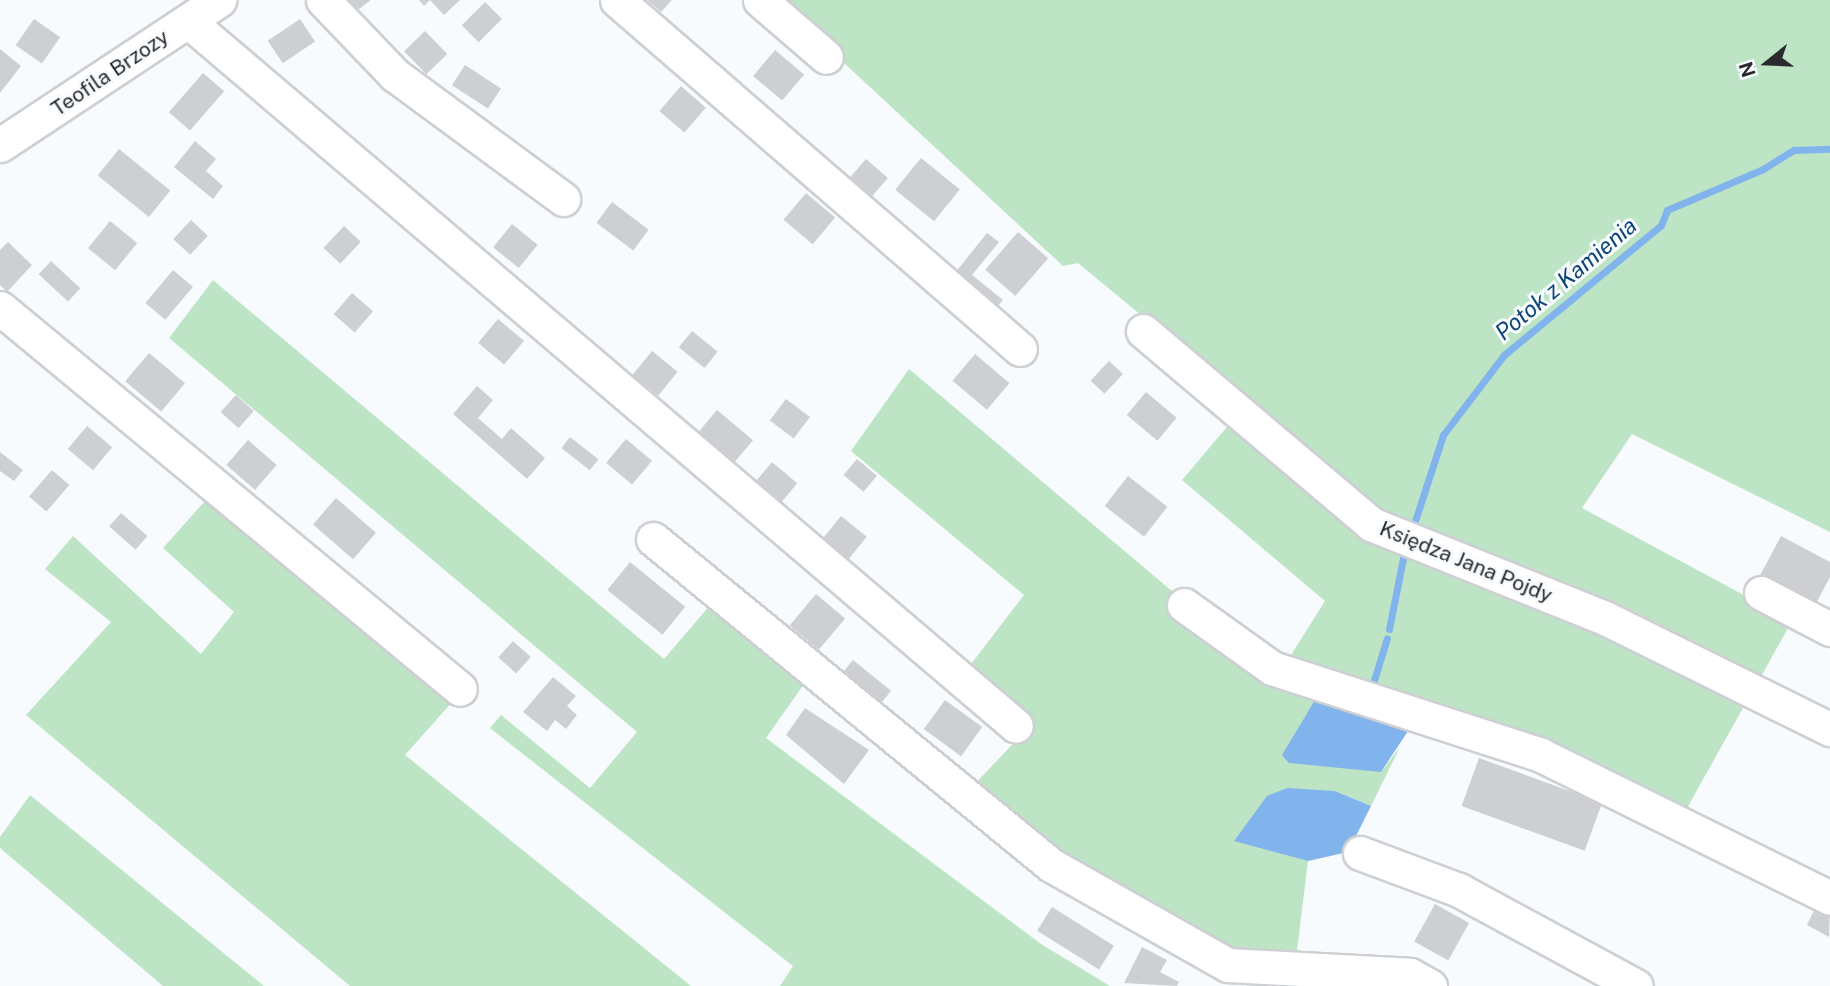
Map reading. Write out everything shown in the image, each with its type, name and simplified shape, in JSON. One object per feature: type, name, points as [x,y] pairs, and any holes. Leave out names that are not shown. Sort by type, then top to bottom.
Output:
[{"type":"street","name":"Teofila Brzozy","points":[[0,145],[219,0]]},
{"type":"street","points":[[323,0],[395,75],[563,199]]},
{"type":"street","points":[[617,0],[1020,349]]},
{"type":"street","points":[[760,0],[826,57]]},
{"type":"street","points":[[188,21],[1016,726]]},
{"type":"street","points":[[0,308],[460,689]]},
{"type":"street","name":"Księdza Jana Pojdy","points":[[1143,331],[1337,501],[1371,524],[1605,618],[1830,729]]},
{"type":"street","points":[[653,538],[1051,865],[1228,965],[1410,975],[1430,986]]},
{"type":"street","points":[[1761,593],[1830,629]]},
{"type":"street","points":[[1185,605],[1272,668],[1541,755],[1830,898]]},
{"type":"street","points":[[1360,853],[1459,890],[1636,986]]},
{"type":"green space","points":[[776,0],[1830,0],[1830,532],[1632,434],[1582,508],[1792,621],[1758,682],[1389,520],[1078,263],[1063,266]]},
{"type":"green space","points":[[213,280],[664,659],[717,597],[809,677],[766,738],[1041,944],[1110,986],[780,986],[793,966],[490,728],[501,715],[590,788],[637,732],[169,338]]},
{"type":"green space","points":[[909,369],[1276,679],[1325,601],[1182,480],[1232,421],[1357,531],[1632,641],[1748,699],[1677,826],[1413,721],[1408,731],[1315,700],[1381,772],[1400,747],[1371,806],[1335,791],[1234,840],[1308,861],[1296,959],[1243,957],[1060,858],[971,788],[1027,729],[965,672],[1024,595],[851,451]]},
{"type":"green space","points":[[213,492],[454,700],[405,755],[691,986],[350,986],[26,715],[111,622],[45,569],[73,536],[201,654],[234,612],[163,548]]},
{"type":"green space","points":[[30,795],[264,986],[163,986],[0,848],[0,837]]},
{"type":"water","points":[[1315,700],[1408,731],[1381,772],[1289,763],[1282,755]]},
{"type":"water","points":[[1287,788],[1335,791],[1371,806],[1348,852],[1308,861],[1234,841],[1267,796]]},
{"type":"building","points":[[334,0],[371,0],[347,18]]},
{"type":"building","points":[[419,0],[430,0],[424,6]]},
{"type":"building","points":[[430,0],[460,0],[444,15]]},
{"type":"building","points":[[647,0],[672,0],[661,12]]},
{"type":"building","points":[[485,2],[502,19],[479,42],[462,25]]},
{"type":"building","points":[[34,19],[60,37],[42,64],[16,45]]},
{"type":"building","points":[[300,19],[315,41],[283,63],[268,41]]},
{"type":"building","points":[[425,31],[447,54],[426,74],[404,51]]},
{"type":"building","points":[[0,49],[21,66],[0,93]]},
{"type":"building","points":[[775,50],[804,74],[782,100],[753,76]]},
{"type":"building","points":[[465,65],[501,88],[488,109],[452,85]]},
{"type":"building","points":[[203,73],[224,91],[190,131],[169,112]]},
{"type":"building","points":[[681,86],[706,108],[684,133],[659,111]]},
{"type":"building","points":[[195,141],[216,159],[206,171],[223,186],[213,199],[174,167]]},
{"type":"building","points":[[119,149],[170,191],[149,217],[98,175]]},
{"type":"building","points":[[921,158],[960,189],[934,221],[895,190]]},
{"type":"building","points":[[866,159],[888,178],[870,199],[848,180]]},
{"type":"building","points":[[806,193],[835,217],[813,244],[784,220]]},
{"type":"building","points":[[612,202],[649,230],[633,250],[596,223]]},
{"type":"building","points":[[191,220],[208,236],[190,255],[173,239]]},
{"type":"building","points":[[110,221],[137,243],[115,270],[88,248]]},
{"type":"building","points":[[512,224],[538,245],[519,268],[493,247]]},
{"type":"building","points":[[344,226],[361,242],[340,264],[324,248]]},
{"type":"building","points":[[1018,232],[1048,258],[1015,296],[985,270]]},
{"type":"building","points":[[987,233],[999,242],[972,275],[1003,300],[992,313],[950,279]]},
{"type":"building","points":[[8,242],[32,265],[7,292],[0,285],[0,250]]},
{"type":"building","points":[[51,261],[80,288],[68,301],[39,274]]},
{"type":"building","points":[[173,270],[193,287],[165,320],[145,303]]},
{"type":"building","points":[[352,293],[373,311],[355,333],[334,314]]},
{"type":"building","points":[[498,319],[524,341],[504,365],[478,343]]},
{"type":"building","points":[[692,331],[718,352],[704,368],[679,347]]},
{"type":"building","points":[[652,351],[678,372],[658,396],[632,375]]},
{"type":"building","points":[[149,353],[185,383],[161,412],[125,381]]},
{"type":"building","points":[[975,354],[1009,383],[987,410],[953,381]]},
{"type":"building","points":[[1109,361],[1123,374],[1104,394],[1091,381]]},
{"type":"building","points":[[477,386],[493,400],[478,418],[502,439],[511,428],[545,458],[527,479],[453,414]]},
{"type":"building","points":[[1146,392],[1177,418],[1157,441],[1127,415]]},
{"type":"building","points":[[236,395],[254,411],[238,428],[221,412]]},
{"type":"building","points":[[786,399],[810,417],[794,439],[770,421]]},
{"type":"building","points":[[717,410],[753,440],[729,469],[693,439]]},
{"type":"building","points":[[87,426],[112,447],[93,470],[68,449]]},
{"type":"building","points":[[570,437],[598,459],[590,470],[561,448]]},
{"type":"building","points":[[626,439],[652,461],[632,485],[606,463]]},
{"type":"building","points":[[248,440],[277,465],[255,490],[226,465]]},
{"type":"building","points":[[0,452],[23,470],[14,481],[0,471]]},
{"type":"building","points":[[857,459],[877,476],[863,492],[844,475]]},
{"type":"building","points":[[772,462],[797,483],[778,506],[753,485]]},
{"type":"building","points":[[52,470],[69,485],[46,512],[29,496]]},
{"type":"building","points":[[1128,476],[1167,507],[1144,537],[1105,506]]},
{"type":"building","points":[[336,498],[376,533],[353,559],[313,524]]},
{"type":"building","points":[[121,513],[147,536],[136,550],[109,527]]},
{"type":"building","points":[[841,516],[867,537],[846,562],[820,542]]},
{"type":"building","points":[[1781,536],[1830,562],[1830,577],[1812,611],[1757,581]]},
{"type":"building","points":[[630,562],[685,607],[663,635],[607,590]]},
{"type":"building","points":[[816,594],[845,618],[819,650],[790,625]]},
{"type":"building","points":[[513,641],[531,657],[516,673],[498,657]]},
{"type":"building","points":[[853,660],[891,691],[878,707],[840,676]]},
{"type":"building","points":[[553,677],[576,696],[567,706],[577,715],[566,729],[555,720],[547,731],[523,712]]},
{"type":"building","points":[[945,700],[982,727],[961,756],[924,729]]},
{"type":"building","points":[[805,708],[869,750],[844,784],[786,735]]},
{"type":"building","points":[[1479,758],[1602,803],[1585,851],[1462,806]]},
{"type":"building","points":[[1819,900],[1830,906],[1829,937],[1807,925]]},
{"type":"building","points":[[1435,904],[1469,923],[1448,961],[1414,942]]},
{"type":"building","points":[[1052,907],[1114,946],[1099,969],[1037,931]]},
{"type":"building","points":[[1142,947],[1167,960],[1160,972],[1179,982],[1177,986],[1124,983]]},
{"type":"waterway","name":"Potok z Kamienia","points":[[1412,530],[1443,435],[1504,355],[1661,225],[1667,210],[1763,169],[1794,150],[1830,149]]},
{"type":"waterway","name":"Potok z Kamienia","points":[[1389,629],[1405,548]]},
{"type":"waterway","name":"Potok z Kamienia","points":[[1371,690],[1387,638]]}]
